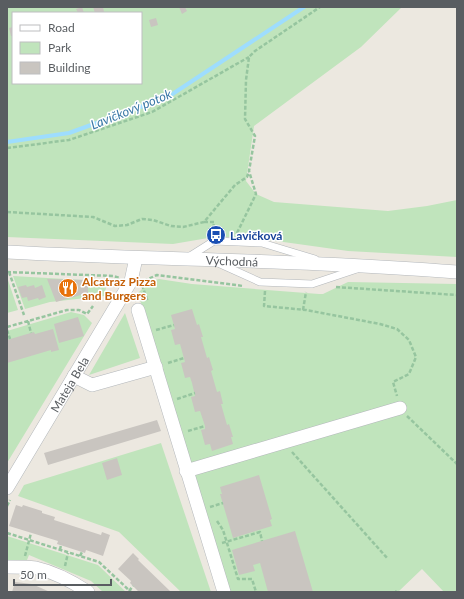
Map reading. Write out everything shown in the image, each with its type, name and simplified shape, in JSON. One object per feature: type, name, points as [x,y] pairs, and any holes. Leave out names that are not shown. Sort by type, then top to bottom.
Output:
[{"type":"street","name":"Východná","points":[[7,252],[183,260],[332,264],[457,272]]},
{"type":"street","points":[[136,258],[136,282]]},
{"type":"street","name":"Mateja Bela","points":[[7,488],[74,376],[136,282]]},
{"type":"street","points":[[138,310],[224,592]]},
{"type":"street","points":[[74,376],[92,385],[156,367]]},
{"type":"street","points":[[186,471],[400,408]]},
{"type":"street","points":[[7,567],[36,568],[62,577],[77,584],[88,592]]},
{"type":"lane","points":[[183,260],[214,241],[262,243],[332,264]]},
{"type":"lane","points":[[210,260],[260,282],[312,284],[364,266]]},
{"type":"path","points":[[7,148],[69,140],[152,112],[249,57],[255,51],[320,7]]},
{"type":"path","points":[[7,212],[93,217],[114,226],[127,225],[142,219],[153,220],[171,226],[183,227],[204,222],[235,186],[247,177],[249,171],[255,136],[245,119],[246,80],[249,57]]},
{"type":"path","points":[[234,242],[256,194],[249,171]]},
{"type":"path","points":[[24,315],[8,272],[112,276],[136,282]]},
{"type":"path","points":[[265,288],[264,306],[303,310],[380,324],[397,329],[409,340],[416,357],[409,374],[393,382],[400,408],[457,464]]},
{"type":"path","points":[[303,310],[306,290]]},
{"type":"path","points":[[10,339],[7,328],[66,310],[79,310],[87,314],[93,306]]},
{"type":"path","points":[[28,321],[31,333]]},
{"type":"path","points":[[146,334],[174,325]]},
{"type":"path","points":[[156,367],[184,358]]},
{"type":"path","points":[[166,402],[195,393]]},
{"type":"path","points":[[176,435],[205,426]]},
{"type":"path","points":[[283,442],[388,559]]},
{"type":"path","points":[[213,516],[224,530],[238,579],[252,579],[256,592]]},
{"type":"path","points":[[210,547],[260,532],[262,541]]},
{"type":"path","points":[[7,533],[99,562],[130,591],[133,586]]},
{"type":"path","points":[[22,567],[31,533]]},
{"type":"path","points":[[60,550],[61,545]]},
{"type":"path","points":[[80,556],[82,552]]},
{"type":"green space","points":[[7,7],[402,7],[361,47],[254,126],[246,181],[256,194],[274,202],[388,211],[427,206],[457,200],[457,257],[348,251],[262,239],[226,237],[214,237],[173,244],[7,237]]},
{"type":"green space","points":[[13,276],[100,281],[106,288],[104,296],[50,302],[25,309]]},
{"type":"green space","points":[[7,277],[18,310],[7,313]]},
{"type":"green space","points":[[159,279],[192,284],[319,294],[323,294],[348,282],[457,284],[457,592],[444,592],[422,569],[398,592],[228,592],[138,293],[149,282]]},
{"type":"green space","points":[[71,312],[84,315],[92,323],[7,463],[7,331]]},
{"type":"green space","points":[[125,313],[140,358],[89,375]]},
{"type":"green space","points":[[161,443],[211,592],[181,592],[119,532],[18,496],[24,485]]},
{"type":"green space","points":[[7,536],[98,565],[126,592],[103,592],[91,581],[29,555],[27,560],[7,560]]},
{"type":"building","points":[[82,7],[84,12],[78,12],[76,9]]},
{"type":"building","points":[[93,7],[103,7],[104,12],[95,12]]},
{"type":"building","points":[[179,7],[185,7],[187,11],[182,14]]},
{"type":"building","points":[[156,18],[158,25],[151,27],[149,20]]},
{"type":"building","points":[[12,27],[12,36],[11,36],[9,28]]},
{"type":"building","points":[[47,279],[88,280],[88,293],[56,302]]},
{"type":"building","points":[[26,285],[27,287],[34,285],[35,288],[42,285],[46,297],[39,300],[38,298],[28,301],[27,297],[22,298],[18,287]]},
{"type":"building","points":[[192,309],[197,325],[199,324],[207,358],[209,357],[213,370],[211,371],[217,392],[220,391],[223,404],[221,404],[227,425],[229,424],[233,437],[231,437],[233,444],[212,451],[210,444],[205,445],[201,430],[205,429],[205,426],[200,411],[195,412],[191,397],[195,396],[192,383],[190,377],[185,378],[181,363],[185,362],[180,344],[175,345],[171,330],[175,329],[171,315]]},
{"type":"building","points":[[78,317],[84,336],[59,343],[54,324]]},
{"type":"building","points":[[53,329],[59,350],[51,352],[51,350],[7,363],[7,340],[34,332],[35,334]]},
{"type":"building","points":[[157,420],[161,431],[48,465],[44,453]]},
{"type":"building","points":[[117,458],[122,475],[107,480],[102,463]]},
{"type":"building","points":[[259,475],[272,519],[270,520],[272,526],[233,538],[220,494],[222,494],[220,487]]},
{"type":"building","points":[[16,505],[22,507],[23,505],[42,511],[42,513],[55,517],[54,520],[101,535],[102,532],[110,535],[103,556],[86,550],[85,553],[57,544],[58,541],[9,526]]},
{"type":"building","points":[[295,531],[313,592],[268,592],[260,563],[253,565],[255,571],[239,575],[232,550]]},
{"type":"building","points":[[133,553],[139,559],[138,560],[171,592],[139,592],[130,583],[131,581],[118,569]]},
{"type":"building","points":[[15,582],[32,584],[50,592],[12,592]]},
{"type":"waterway","name":"Lavičkový potok","points":[[7,142],[69,133],[168,97],[304,7]]},
{"type":"place","name":"Lavičková","points":[[216,235]]},
{"type":"place","name":"Alcatraz Pizza and Burgers","points":[[68,288]]}]
